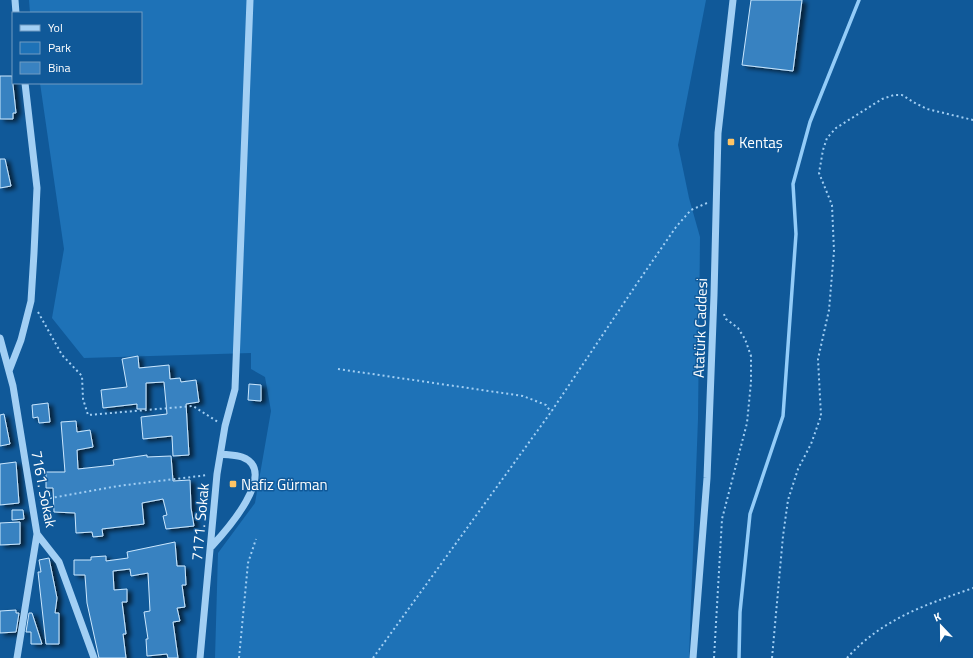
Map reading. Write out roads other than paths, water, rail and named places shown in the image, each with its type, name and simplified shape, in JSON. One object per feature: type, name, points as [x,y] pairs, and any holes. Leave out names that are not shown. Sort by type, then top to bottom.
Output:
[{"type":"street","points":[[15,0],[16,12]]},
{"type":"street","name":"7171. Sokak","points":[[200,658],[212,546],[217,474],[225,426],[235,389],[250,0]]},
{"type":"street","name":"Atatürk Caddesi","points":[[693,658],[707,478],[718,133],[732,0]]},
{"type":"street","points":[[9,371],[31,301],[37,188],[24,84]]},
{"type":"street","name":"7161. Sokak","points":[[0,338],[9,371],[38,534],[59,562],[94,658]]},
{"type":"street","points":[[212,546],[232,524],[250,495],[254,482],[254,470],[248,461],[242,457],[221,454]]},
{"type":"street","points":[[17,658],[38,534]]},
{"type":"waterway","points":[[739,658],[740,612],[750,514],[783,416],[796,234],[793,184],[810,122],[859,0]]},
{"type":"place","name":"Kentaş","points":[[731,142]]},
{"type":"place","name":"Nafiz Gürman","points":[[233,484]]}]
